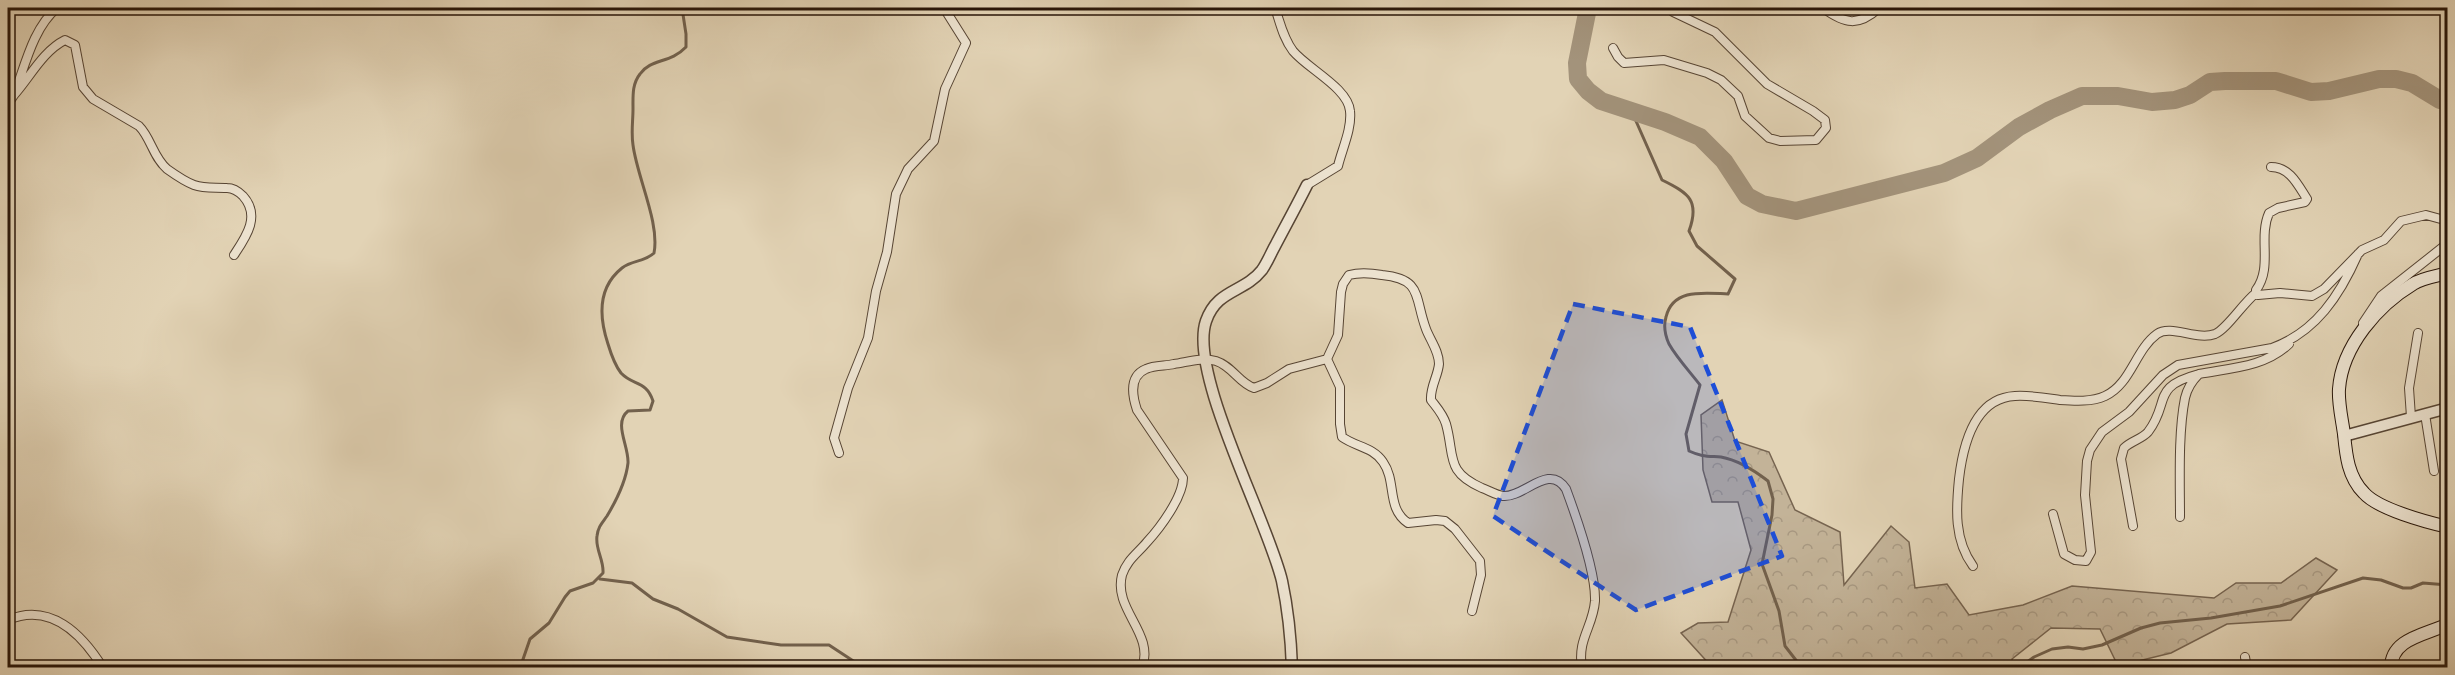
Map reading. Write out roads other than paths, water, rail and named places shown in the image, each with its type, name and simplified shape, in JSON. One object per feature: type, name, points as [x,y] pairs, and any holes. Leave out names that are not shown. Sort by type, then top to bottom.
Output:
[{"type":"main road","points":[[2448,273],[2415,282],[2385,305],[2354,343],[2343,366],[2339,390],[2347,459],[2354,482],[2365,495],[2405,515],[2448,527]]},
{"type":"main road","points":[[2391,668],[2391,658],[2398,648],[2410,639],[2448,624]]},
{"type":"street","points":[[14,95],[38,31],[44,20],[57,8]]},
{"type":"street","points":[[839,453],[834,438],[848,388],[868,338],[876,291],[887,252],[896,194],[908,169],[934,141],[945,89],[966,43],[944,8]]},
{"type":"street","points":[[1275,8],[1281,29],[1293,50],[1306,65],[1345,97],[1350,111],[1347,132],[1338,166],[1307,185],[1262,270],[1241,287],[1213,304],[1203,333],[1204,358],[1218,405],[1282,580],[1292,668]]},
{"type":"street","points":[[1613,48],[1624,63],[1664,60],[1707,73],[1721,80],[1738,96],[1745,116],[1769,138],[1802,142],[1816,140],[1823,134],[1826,128],[1825,120],[1767,84],[1715,32],[1669,8]]},
{"type":"street","points":[[1823,8],[1849,21],[1870,16],[1879,8]]},
{"type":"street","points":[[8,104],[43,57],[57,44],[65,40],[75,45],[83,87],[93,99],[139,126],[154,153],[168,170],[193,185],[208,189],[229,188],[245,199],[252,218],[249,229],[234,255]]},
{"type":"street","points":[[1973,566],[1965,555],[1959,534],[1957,498],[1962,458],[1968,434],[1983,411],[1992,404],[2015,396],[2071,400],[2102,398],[2119,388],[2157,333],[2171,330],[2208,336],[2216,334],[2256,292],[2264,276],[2265,227],[2270,213],[2278,208],[2300,204],[2307,199],[2291,175],[2284,169],[2271,166]]},
{"type":"street","points":[[2256,292],[2264,295],[2280,293],[2312,297],[2324,289],[2362,250],[2384,240],[2401,221],[2426,215],[2448,221]]},
{"type":"street","points":[[2354,343],[2366,318],[2381,296],[2448,243]]},
{"type":"street","points":[[2133,526],[2121,459],[2124,448],[2148,432],[2167,390],[2180,379],[2258,363],[2277,356],[2320,318],[2336,297],[2358,254]]},
{"type":"street","points":[[1472,610],[1481,575],[1480,561],[1455,529],[1445,521],[1408,523],[1398,514],[1392,498],[1389,472],[1383,462],[1371,450],[1342,437],[1340,387],[1327,359],[1338,335],[1341,292],[1346,278],[1356,273],[1403,278],[1415,290],[1439,364],[1431,400],[1439,409],[1446,424],[1454,467],[1459,474],[1470,483],[1503,496],[1544,480],[1557,480],[1566,489],[1588,556],[1594,592],[1593,610],[1580,649],[1582,668]]},
{"type":"street","points":[[2053,514],[2064,554],[2075,560],[2086,561],[2091,552],[2085,495],[2087,461],[2090,450],[2102,432],[2141,401],[2163,375],[2178,365],[2272,348],[2303,332]]},
{"type":"street","points":[[2411,417],[2409,388],[2418,333]]},
{"type":"street","points":[[1142,668],[1146,650],[1142,636],[1121,596],[1122,575],[1128,561],[1148,542],[1179,497],[1183,488],[1183,478],[1137,410],[1132,386],[1137,376],[1146,368],[1204,358],[1224,365],[1254,388],[1267,383],[1289,369],[1327,359]]},
{"type":"street","points":[[2180,517],[2185,399],[2193,380],[2199,374]]},
{"type":"street","points":[[2344,436],[2448,408]]},
{"type":"street","points":[[2425,414],[2434,471]]},
{"type":"street","points":[[8,620],[23,613],[33,613],[63,624],[80,636],[103,668]]},
{"type":"street","points":[[2245,657],[2247,668]]},
{"type":"waterway","points":[[520,668],[530,639],[549,623],[570,591],[593,583],[603,573],[597,545],[598,533],[600,525],[620,491],[628,463],[622,422],[628,411],[650,410],[653,401],[643,386],[626,377],[616,366],[605,334],[602,303],[608,285],[622,268],[654,253],[654,228],[632,140],[634,90],[637,78],[644,69],[674,56],[686,47],[682,8]]},
{"type":"waterway","points":[[1588,8],[1577,63],[1578,79],[1588,91],[1601,101],[1665,122],[1700,137],[1724,161],[1747,196],[1762,204],[1796,211],[1944,173],[1977,158],[2019,127],[2082,96],[2118,96],[2152,102],[2175,100],[2190,95],[2210,82],[2276,81],[2311,92],[2329,91],[2379,79],[2396,79],[2412,83],[2440,100],[2448,101]]},
{"type":"waterway","points":[[1632,112],[1662,180],[1679,189],[1690,199],[1693,212],[1689,231],[1697,246],[1735,279],[1728,294],[1691,294],[1675,301],[1666,317],[1665,331],[1672,349],[1700,385],[1686,434],[1689,451],[1734,461],[1768,481],[1773,499],[1772,515],[1762,564],[1779,611],[1785,646],[1802,668]]},
{"type":"waterway","points":[[2019,668],[2034,657],[2052,649],[2068,647],[2083,649],[2102,645],[2141,628],[2160,623],[2211,618],[2280,606],[2363,578],[2381,580],[2403,588],[2411,588],[2423,583],[2448,585]]},
{"type":"waterway","points":[[600,579],[632,583],[653,599],[678,609],[727,637],[781,645],[829,645],[864,668]]},
{"type":"waterway","points":[[992,668],[1010,662],[1028,668]]},
{"type":"waterway","points":[[919,668],[936,666],[942,668]]}]
